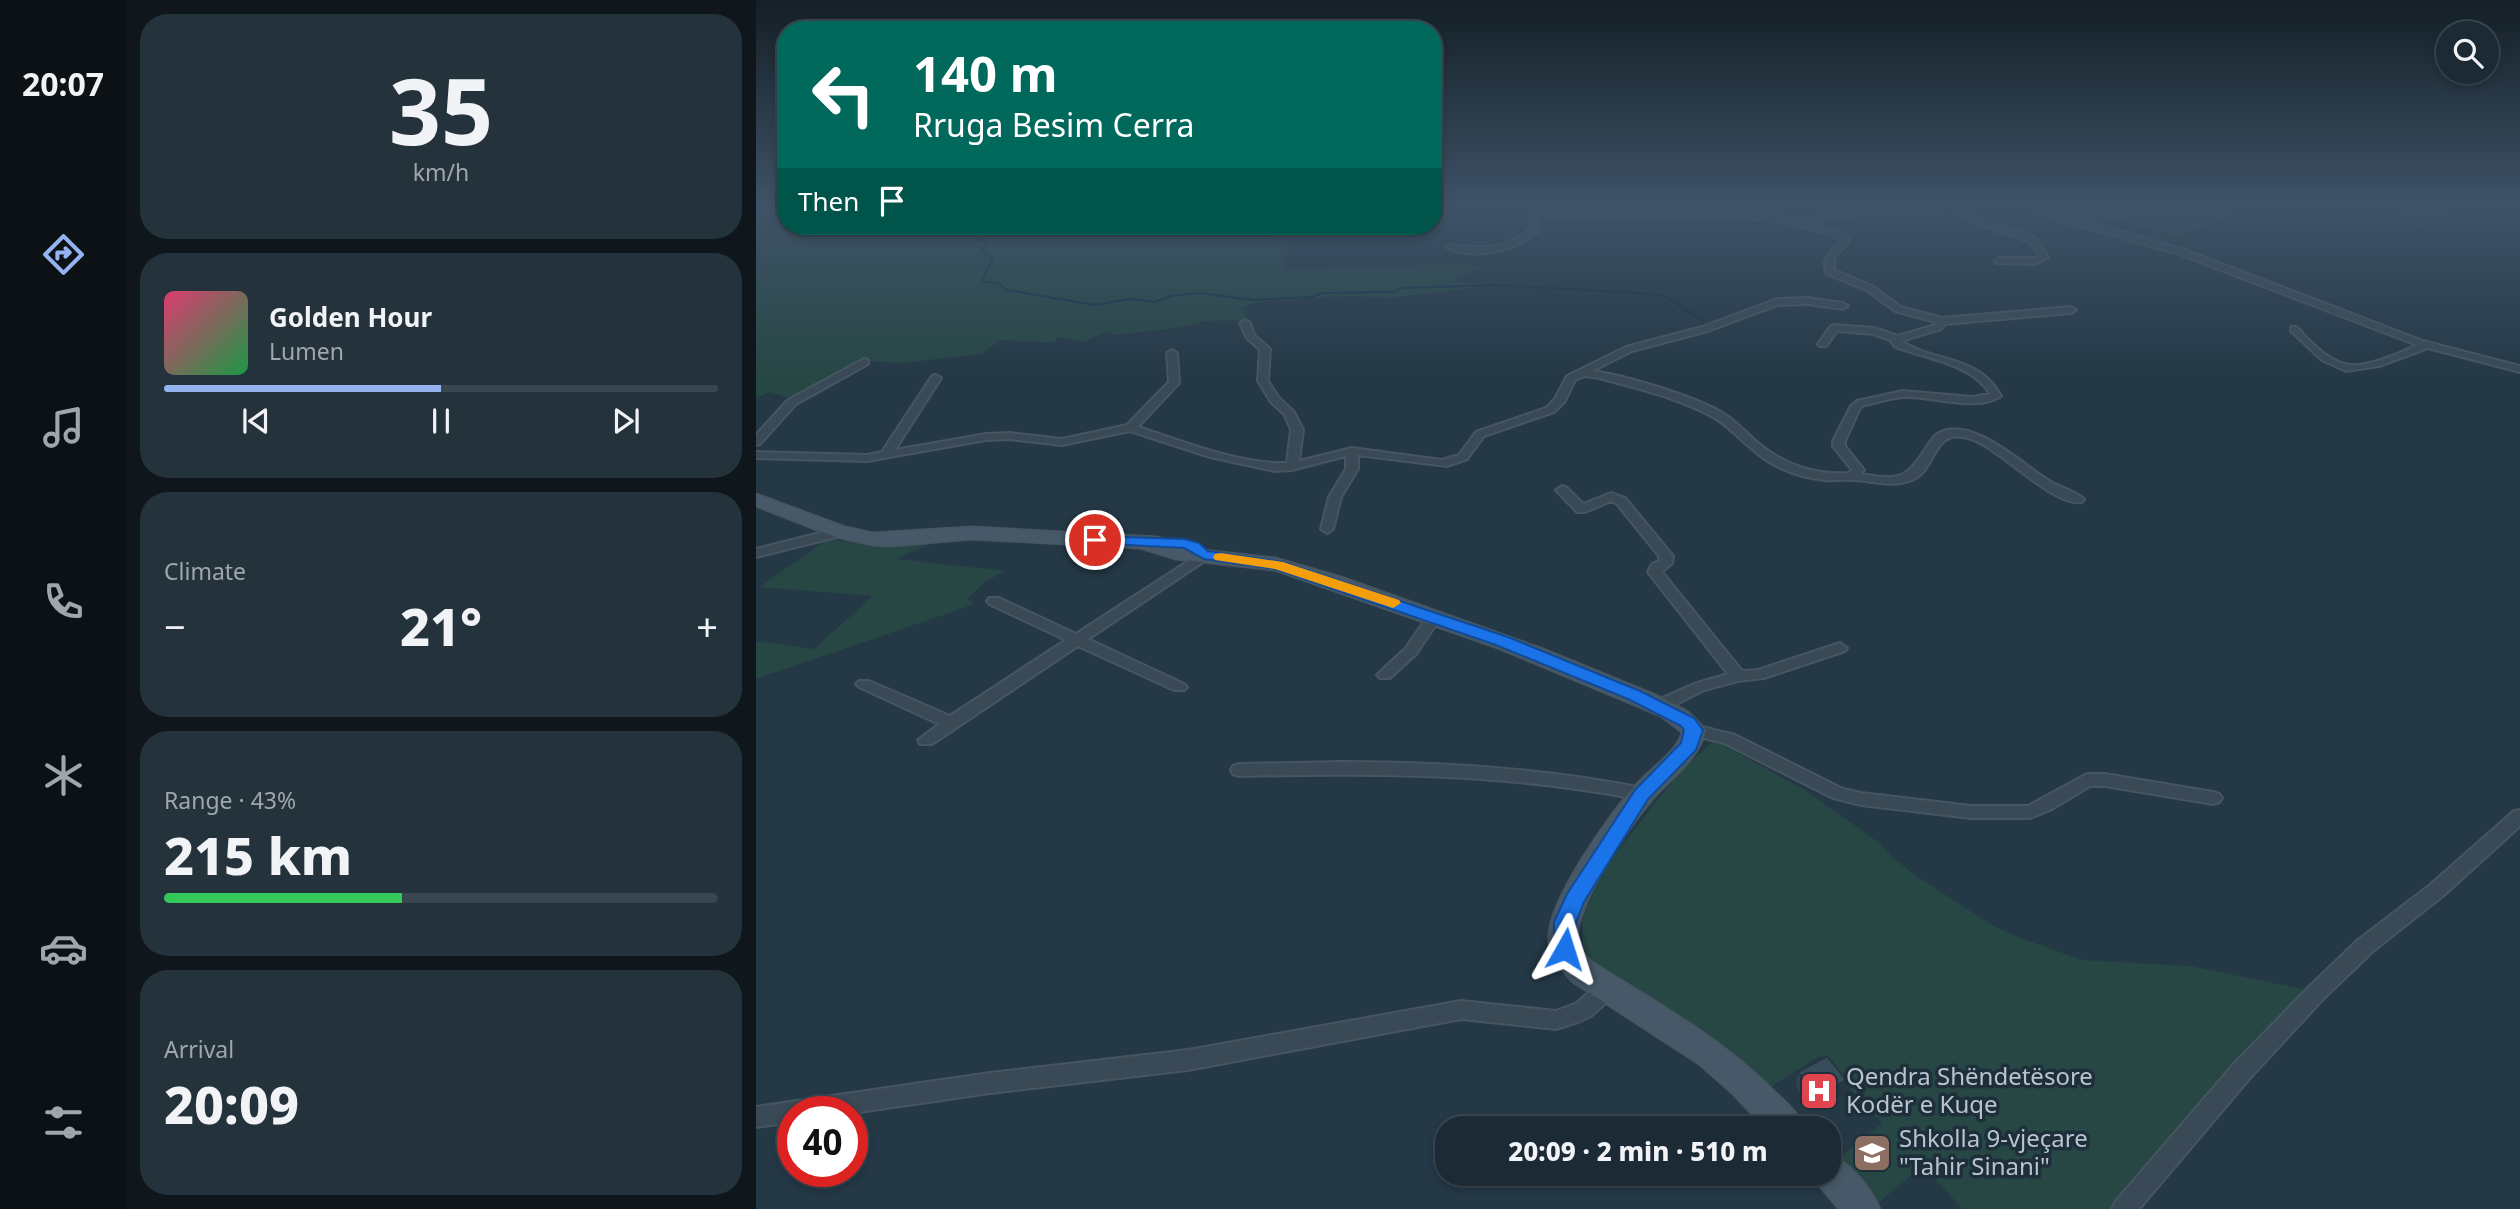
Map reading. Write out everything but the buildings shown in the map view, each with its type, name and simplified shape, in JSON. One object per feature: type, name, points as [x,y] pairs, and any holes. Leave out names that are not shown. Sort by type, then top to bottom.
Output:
[{"type":"street","points":[[1829,263],[1830,272],[1869,288],[1898,309],[1942,321],[2070,310]]},
{"type":"street","points":[[2212,263],[2426,345],[2520,369]]},
{"type":"street","points":[[756,454],[846,458],[885,456],[986,438],[1009,436],[1062,442],[1131,428],[1213,455],[1274,467],[1292,466],[1352,452],[1434,464],[1450,463],[1463,457],[1480,434],[1550,410],[1560,401],[1571,378],[1617,353],[1705,329],[1777,302],[1808,301],[1843,306]]},
{"type":"street","points":[[1823,344],[1834,328],[1874,331],[1898,339],[1938,327],[1942,321]]},
{"type":"street","points":[[1245,323],[1250,336],[1265,349],[1262,381],[1295,422],[1292,466]]},
{"type":"street","points":[[2294,328],[2300,337],[2336,365],[2347,368],[2398,356],[2426,345]]},
{"type":"street","points":[[1852,476],[1858,470],[1839,446],[1839,441],[1861,403],[1903,394],[1972,400],[1996,396],[1994,390],[1976,374],[1898,345],[1895,341],[1898,339]]},
{"type":"street","points":[[1131,428],[1174,383],[1172,353]]},
{"type":"street","points":[[756,442],[792,402],[864,362]]},
{"type":"street","points":[[1578,374],[1601,375],[1703,408],[1728,421],[1755,447],[1785,466],[1815,475],[1887,480],[1908,478],[1920,469],[1942,436],[1948,433],[1965,433],[1984,440],[2048,485],[2078,499]]},
{"type":"street","points":[[885,456],[936,378]]},
{"type":"street","points":[[1327,529],[1335,497],[1352,469],[1352,452]]},
{"type":"street","points":[[1562,490],[1581,509],[1611,497],[1621,501],[1666,556],[1665,563],[1657,567],[1655,572],[1738,676]]},
{"type":"street","points":[[756,500],[854,537],[891,540],[972,533],[1145,543],[1184,556],[1204,555],[1277,565],[1434,617],[1567,667],[1659,706],[1688,722],[1694,730],[1729,739],[1839,794],[1861,799],[1971,812],[2021,813],[2045,806],[2087,780],[2213,798]]},
{"type":"street","points":[[756,553],[840,532]]},
{"type":"street","points":[[926,740],[1204,555]]},
{"type":"street","points":[[994,601],[1075,641],[1179,687]]},
{"type":"street","points":[[1384,675],[1411,651],[1434,617]]},
{"type":"street","points":[[1659,706],[1699,687],[1738,676],[1759,674],[1840,648]]},
{"type":"street","points":[[864,684],[951,723]]},
{"type":"street","points":[[1694,730],[1690,745],[1642,794],[1592,870],[1565,922],[1565,949],[1571,962],[1710,1054],[1745,1083],[1777,1116]]},
{"type":"street","points":[[1239,769],[1461,770],[1535,776],[1608,786],[1642,794]]},
{"type":"street","points":[[2124,1209],[2242,1071],[2316,992],[2365,946],[2437,890],[2520,816]]},
{"type":"street","points":[[756,1117],[1042,1076],[1188,1060],[1461,1010],[1556,1020],[1571,1017],[1596,1001],[1607,988]]},
{"type":"street","points":[[1841,1185],[1862,1209]]},
{"type":"green space","points":[[756,263],[1284,263],[1282,270],[1463,264],[1479,268],[1456,278],[1455,282],[1477,283],[1480,287],[1390,298],[1348,296],[1255,302],[1242,308],[1246,320],[1206,321],[1175,328],[1114,335],[1108,331],[1083,342],[1057,337],[1054,343],[1000,340],[982,354],[902,363],[863,361],[792,399],[770,392],[756,398]]},
{"type":"green space","points":[[827,540],[929,544],[896,559],[1005,571],[985,582],[967,599],[975,604],[756,679],[756,641],[814,649],[873,596],[759,587]]},
{"type":"green space","points":[[1714,740],[1805,790],[1878,842],[1893,858],[1918,877],[1995,927],[2082,960],[2190,966],[2317,992],[2124,1209],[1963,1209],[1922,1166],[1877,1204],[1841,1162],[1841,1157],[1882,1123],[1820,1056],[1770,1087],[1713,1039],[1649,996],[1629,987],[1583,954],[1582,916],[1609,862],[1678,774]]},
{"type":"waterway","points":[[991,263],[982,281],[999,284],[1007,290],[1095,305],[1129,299],[1155,302],[1171,296],[1201,293],[1252,300],[1312,297],[1322,293],[1394,292],[1401,288],[1495,285],[1665,296],[1703,321]]},
{"type":"slow traffic","points":[[1221,557],[1277,565],[1393,603]]},
{"type":"place","name":"Qendra Shëndetësore Kodër e Kuqe","points":[[1819,1091]]},
{"type":"place","name":"Shkolla 9-vjeçare \"Tahir Sinani\"","points":[[1872,1153]]},
{"type":"route","points":[[1095,540],[1184,544],[1194,546],[1204,555],[1277,565],[1502,641],[1634,695],[1688,722],[1694,730],[1690,745],[1642,794],[1575,900],[1565,922],[1565,949]]}]
